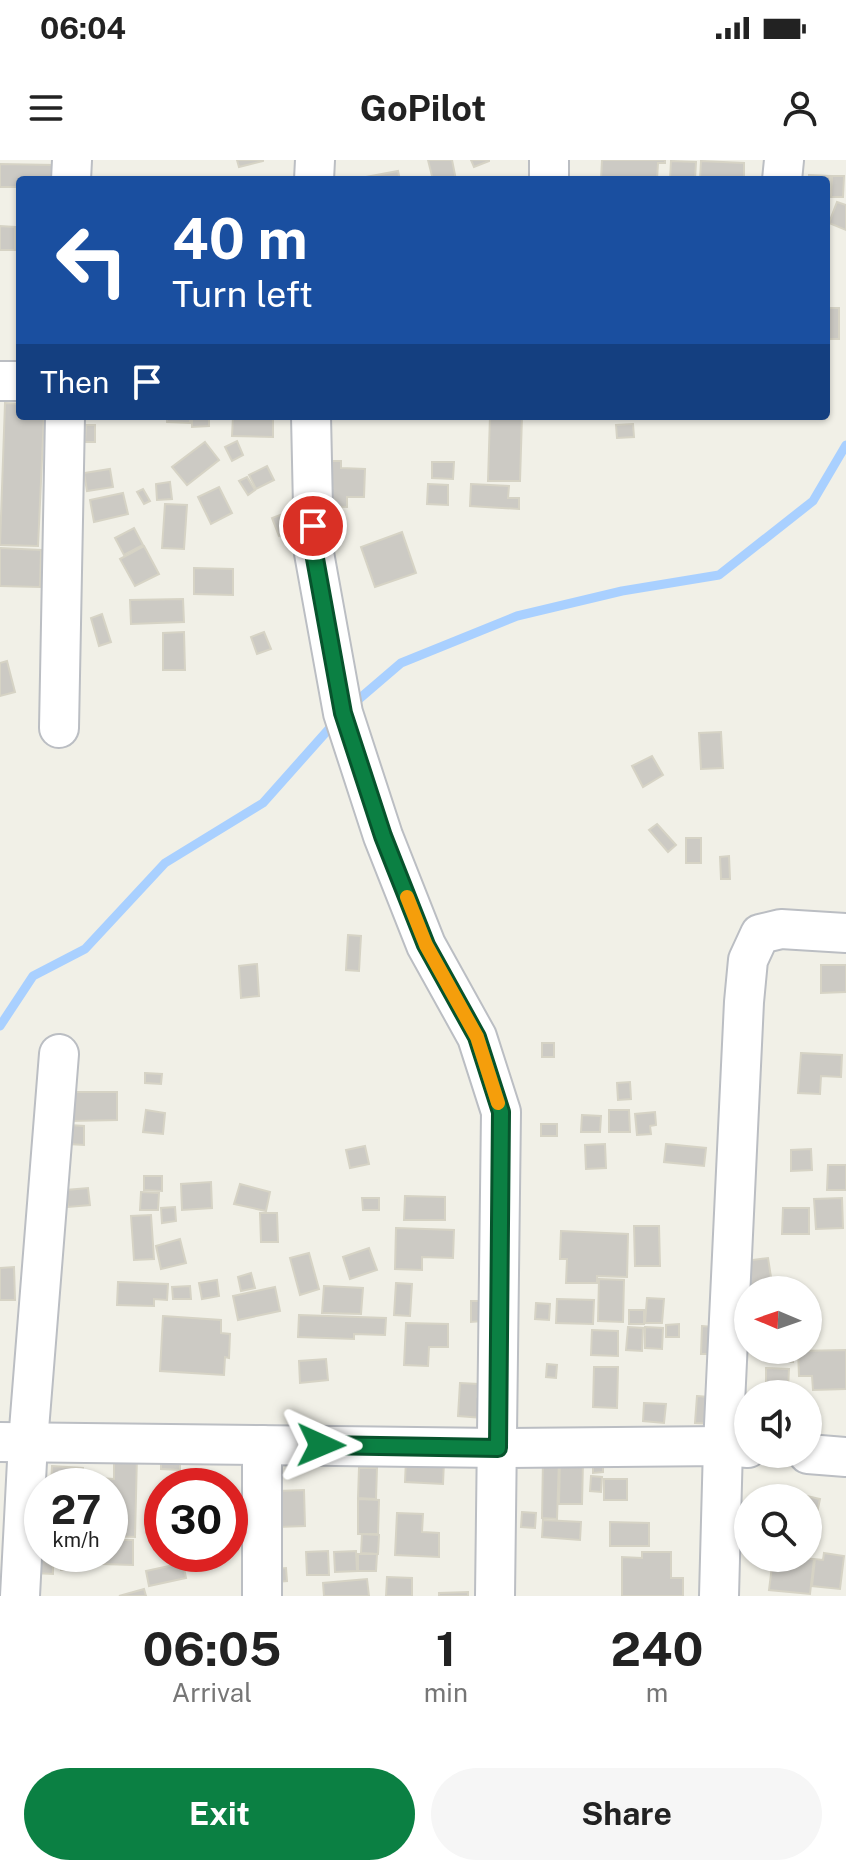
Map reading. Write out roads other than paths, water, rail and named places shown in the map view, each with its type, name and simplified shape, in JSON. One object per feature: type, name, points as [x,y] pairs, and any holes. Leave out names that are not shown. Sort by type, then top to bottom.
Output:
[{"type":"street","points":[[59,728],[65,420]]},
{"type":"street","points":[[311,420],[314,553],[343,713],[383,836],[426,945],[477,1037],[501,1112],[495,1596]]},
{"type":"street","points":[[737,1380],[744,1002],[748,960],[760,934],[781,929],[846,933]]},
{"type":"street","points":[[20,1596],[14,1442],[59,1054]]},
{"type":"street","points":[[14,1442],[498,1448],[734,1447]]},
{"type":"street","points":[[262,1445],[262,1596]]},
{"type":"street","points":[[822,1455],[846,1457]]},
{"type":"street","points":[[719,1596],[734,1465]]},
{"type":"waterway","points":[[352,705],[401,663],[517,616],[622,591],[719,575],[813,501],[846,445]]},
{"type":"waterway","points":[[0,1026],[33,976],[85,949],[165,863],[263,803],[336,721]]}]
